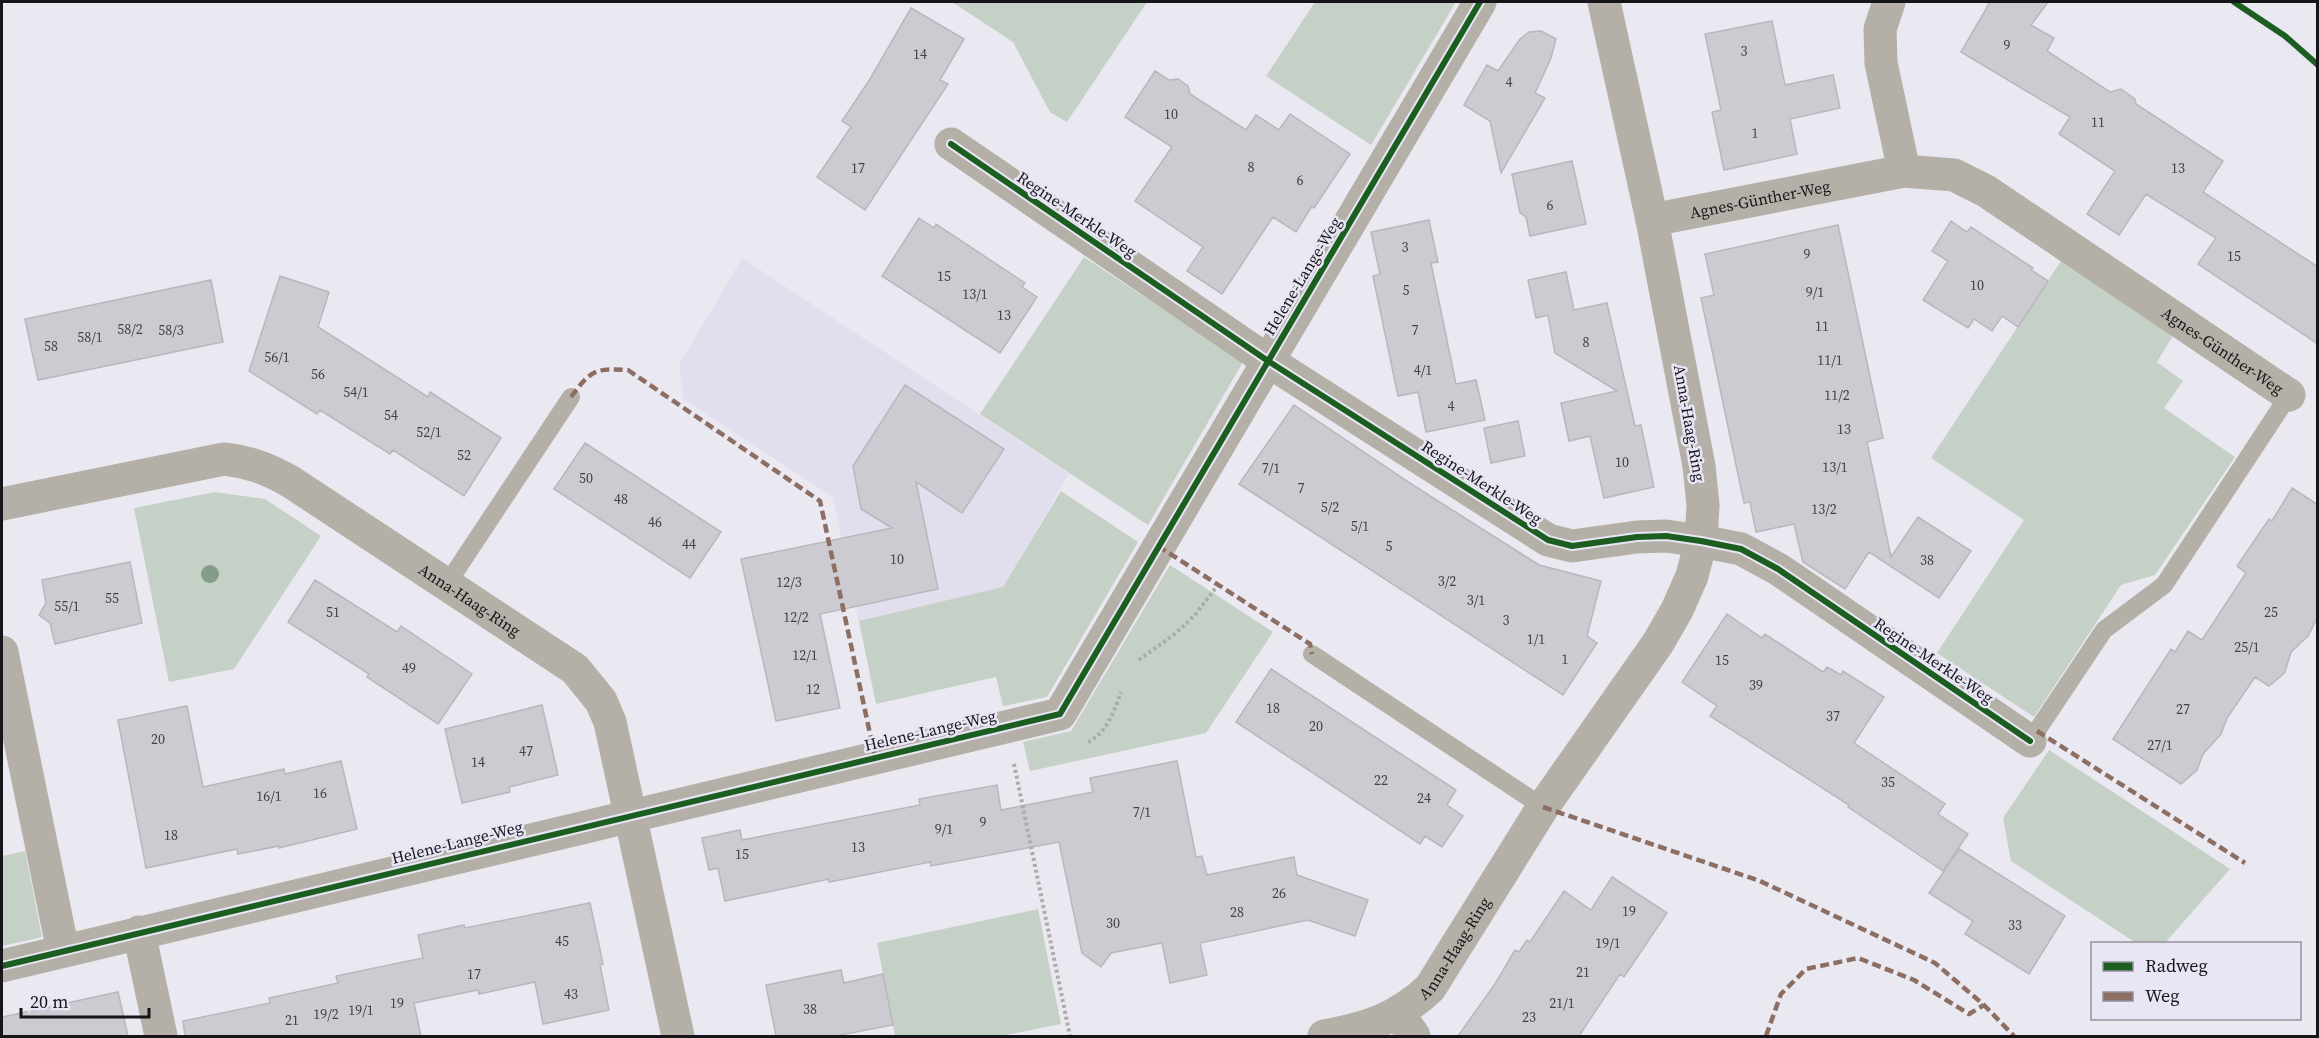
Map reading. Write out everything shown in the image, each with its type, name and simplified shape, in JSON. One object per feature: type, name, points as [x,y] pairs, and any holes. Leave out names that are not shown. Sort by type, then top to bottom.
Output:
[{"type":"street","name":"Helene-Lange-Weg","points":[[2,966],[629,814],[1060,714],[1480,2]]},
{"type":"street","name":"Anna-Haag-Ring","points":[[1324,1036],[1361,1029],[1406,1025],[1415,1002],[1430,988],[1543,807],[1658,643],[1692,576],[1701,541],[1703,506],[1699,466],[1652,220],[1604,2]]},
{"type":"street","points":[[1889,2],[1880,29],[1881,63],[1904,171]]},
{"type":"street","name":"Regine-Merkle-Weg","points":[[951,144],[1268,361],[1548,540],[1572,546],[1636,537],[1666,536],[1741,549],[1778,569],[2030,741]]},
{"type":"street","name":"Agnes-Günther-Weg","points":[[1652,220],[1904,171],[1954,175],[1986,191],[2289,395]]},
{"type":"street","name":"Anna-Haag-Ring","points":[[2,504],[224,459],[249,462],[268,469],[291,482],[575,669],[602,700],[610,722],[678,1036]]},
{"type":"street","points":[[2,652],[63,951]]},
{"type":"street","points":[[139,932],[161,1036]]},
{"type":"lane","name":"Agnes-Günther-Weg","points":[[2030,741],[2104,630],[2164,585],[2289,395]]},
{"type":"lane","points":[[447,584],[571,397]]},
{"type":"lane","points":[[1312,654],[1543,807]]},
{"type":"path","points":[[1006,726],[1070,1036]]},
{"type":"shaded area","points":[[952,2],[1147,2],[1067,122],[1050,112],[1013,42]]},
{"type":"shaded area","points":[[1315,2],[1456,2],[1371,145],[1266,76]]},
{"type":"shaded area","points":[[1084,257],[1243,362],[1148,525],[980,414]]},
{"type":"shaded area","points":[[742,258],[1069,474],[1004,587],[859,621],[833,497],[683,399],[679,365]]},
{"type":"shaded area","points":[[2061,261],[2173,336],[2157,362],[2183,381],[2164,408],[2235,457],[2155,575],[2121,585],[2034,717],[1937,653],[2024,520],[1931,458]]},
{"type":"shaded area","points":[[1061,491],[1138,542],[1047,697],[1003,706],[996,677],[876,704],[859,621],[1003,587]]},
{"type":"shaded area","points":[[215,492],[265,499],[321,536],[234,669],[169,682],[134,508]]},
{"type":"shaded area","points":[[1170,565],[1273,632],[1206,733],[1030,771],[1023,742],[1071,731]]},
{"type":"shaded area","points":[[2049,750],[2230,869],[2166,942],[2134,942],[2011,861],[2003,818]]},
{"type":"shaded area","points":[[25,851],[42,937],[2,946],[2,856]]},
{"type":"shaded area","points":[[1038,909],[1061,1024],[1001,1036],[895,1036],[877,943]]},
{"type":"building","points":[[1990,2],[2048,2],[2031,25],[2054,38],[2047,51],[2110,92],[2121,89],[2135,99],[2136,104],[2223,161],[2203,192],[2318,267],[2318,344],[2198,264],[2216,238],[2146,194],[2119,235],[2087,214],[2115,171],[2059,134],[2070,117],[1961,52]]},
{"type":"building","points":[[911,8],[964,39],[940,80],[948,84],[865,210],[817,177],[851,127],[842,121],[870,79]]},
{"type":"building","points":[[1772,21],[1785,85],[1833,75],[1840,108],[1790,119],[1797,154],[1724,170],[1712,112],[1721,110],[1705,34]]},
{"type":"building","points":[[1541,31],[1556,39],[1551,58],[1535,93],[1545,98],[1501,173],[1490,121],[1464,105],[1487,65],[1498,71],[1520,39],[1529,32]]},
{"type":"building","points":[[1155,71],[1169,80],[1178,79],[1188,86],[1190,94],[1246,130],[1256,115],[1279,130],[1290,114],[1350,154],[1296,232],[1273,217],[1222,294],[1187,271],[1203,247],[1135,201],[1172,147],[1125,117]]},
{"type":"building","points":[[1572,161],[1586,224],[1530,236],[1526,217],[1520,213],[1512,174]]},
{"type":"building","points":[[919,218],[934,228],[936,224],[1025,283],[1022,287],[1037,297],[1000,353],[882,276]]},
{"type":"building","points":[[1429,220],[1438,262],[1431,263],[1456,384],[1476,380],[1485,420],[1426,432],[1418,392],[1398,396],[1373,276],[1380,274],[1371,232]]},
{"type":"building","points":[[1951,221],[1967,232],[1971,227],[2033,268],[2031,270],[2048,281],[2018,327],[2002,316],[1992,331],[1974,319],[1968,328],[1923,300],[1948,261],[1932,251]]},
{"type":"building","points":[[1838,225],[1883,438],[1867,442],[1891,557],[1918,517],[1971,551],[1939,598],[1869,552],[1845,589],[1803,562],[1794,524],[1756,532],[1750,502],[1744,503],[1701,298],[1714,295],[1705,254]]},
{"type":"building","points":[[1566,272],[1574,310],[1607,303],[1635,426],[1641,425],[1654,487],[1604,498],[1590,436],[1569,441],[1561,403],[1617,391],[1555,353],[1548,315],[1536,318],[1528,280]]},
{"type":"building","points":[[280,276],[329,292],[318,327],[428,397],[430,392],[501,438],[464,496],[393,450],[390,454],[320,410],[317,414],[249,371]]},
{"type":"building","points":[[211,280],[223,342],[38,380],[25,319]]},
{"type":"building","points":[[905,385],[1004,449],[962,513],[916,482],[938,589],[820,614],[840,708],[776,721],[741,559],[892,528],[861,509],[853,466]]},
{"type":"building","points":[[1294,405],[1416,487],[1539,565],[1601,581],[1587,636],[1597,643],[1563,695],[1239,484]]},
{"type":"building","points":[[1518,421],[1525,456],[1491,463],[1484,428]]},
{"type":"building","points":[[585,443],[721,532],[690,578],[554,489]]},
{"type":"building","points":[[2292,488],[2318,505],[2318,616],[2308,636],[2291,652],[2285,672],[2280,677],[2269,686],[2255,677],[2227,718],[2221,734],[2203,754],[2197,770],[2181,784],[2113,739],[2171,649],[2175,652],[2188,631],[2202,640],[2246,573],[2237,566],[2269,519],[2272,521]]},
{"type":"building","points":[[130,562],[142,623],[55,644],[50,623],[39,615],[46,603],[42,580]]},
{"type":"building","points":[[315,580],[397,632],[401,626],[472,674],[438,724],[367,677],[369,674],[288,622]]},
{"type":"building","points":[[1727,614],[1762,638],[1765,634],[1823,672],[1827,667],[1841,675],[1843,671],[1884,697],[1854,743],[1945,804],[1938,814],[1968,834],[1943,871],[1848,807],[1849,805],[1710,716],[1717,706],[1682,682]]},
{"type":"building","points":[[1271,669],[1456,790],[1447,805],[1463,816],[1442,847],[1425,836],[1420,844],[1236,722]]},
{"type":"building","points":[[542,705],[558,775],[509,787],[510,792],[462,803],[445,729]]},
{"type":"building","points":[[187,706],[203,787],[284,769],[285,774],[341,761],[357,829],[279,848],[279,846],[238,854],[237,849],[146,868],[118,720]]},
{"type":"building","points":[[1177,761],[1196,857],[1202,856],[1207,875],[1294,857],[1297,875],[1368,900],[1355,936],[1308,920],[1200,943],[1207,975],[1170,983],[1162,943],[1111,953],[1101,967],[1082,953],[1059,842],[931,866],[930,862],[829,882],[829,879],[725,901],[718,868],[709,870],[702,838],[740,830],[742,840],[920,805],[919,799],[997,785],[1001,810],[1093,792],[1090,778]]},
{"type":"building","points":[[1959,849],[2065,916],[2029,974],[1965,934],[1973,921],[1929,893]]},
{"type":"building","points":[[1612,877],[1667,913],[1624,977],[1620,974],[1579,1036],[1458,1036],[1495,984],[1515,950],[1519,952],[1527,940],[1530,942],[1564,891],[1591,910]]},
{"type":"building","points":[[590,903],[603,964],[600,965],[609,1010],[543,1024],[535,982],[479,994],[478,990],[414,1003],[421,1036],[185,1036],[183,1021],[270,1003],[269,998],[338,983],[336,976],[423,958],[418,935]]},
{"type":"building","points":[[841,970],[844,983],[883,974],[893,1025],[835,1036],[776,1036],[766,985]]},
{"type":"building","points":[[118,992],[128,1036],[2,1036],[2,1017]]},
{"type":"marked path","points":[[571,397],[584,381],[595,373],[608,370],[628,370],[820,501],[875,757]]},
{"type":"marked path","points":[[1158,546],[1310,644],[1312,654]]},
{"type":"marked path","points":[[2037,731],[2245,863]]},
{"type":"marked path","points":[[1543,807],[1760,881],[1935,963],[1984,1005],[2014,1036]]},
{"type":"marked path","points":[[1766,1036],[1781,994],[1806,969],[1858,958],[1914,980],[1969,1014],[1984,1005]]},
{"type":"cycle path","points":[[2,966],[1060,714],[1480,2]]},
{"type":"cycle path","points":[[2234,2],[2285,36],[2318,65]]},
{"type":"cycle path","points":[[951,144],[1268,361],[1548,540],[1572,546],[1637,537],[1666,536],[1741,549],[1778,569],[2030,741]]}]
